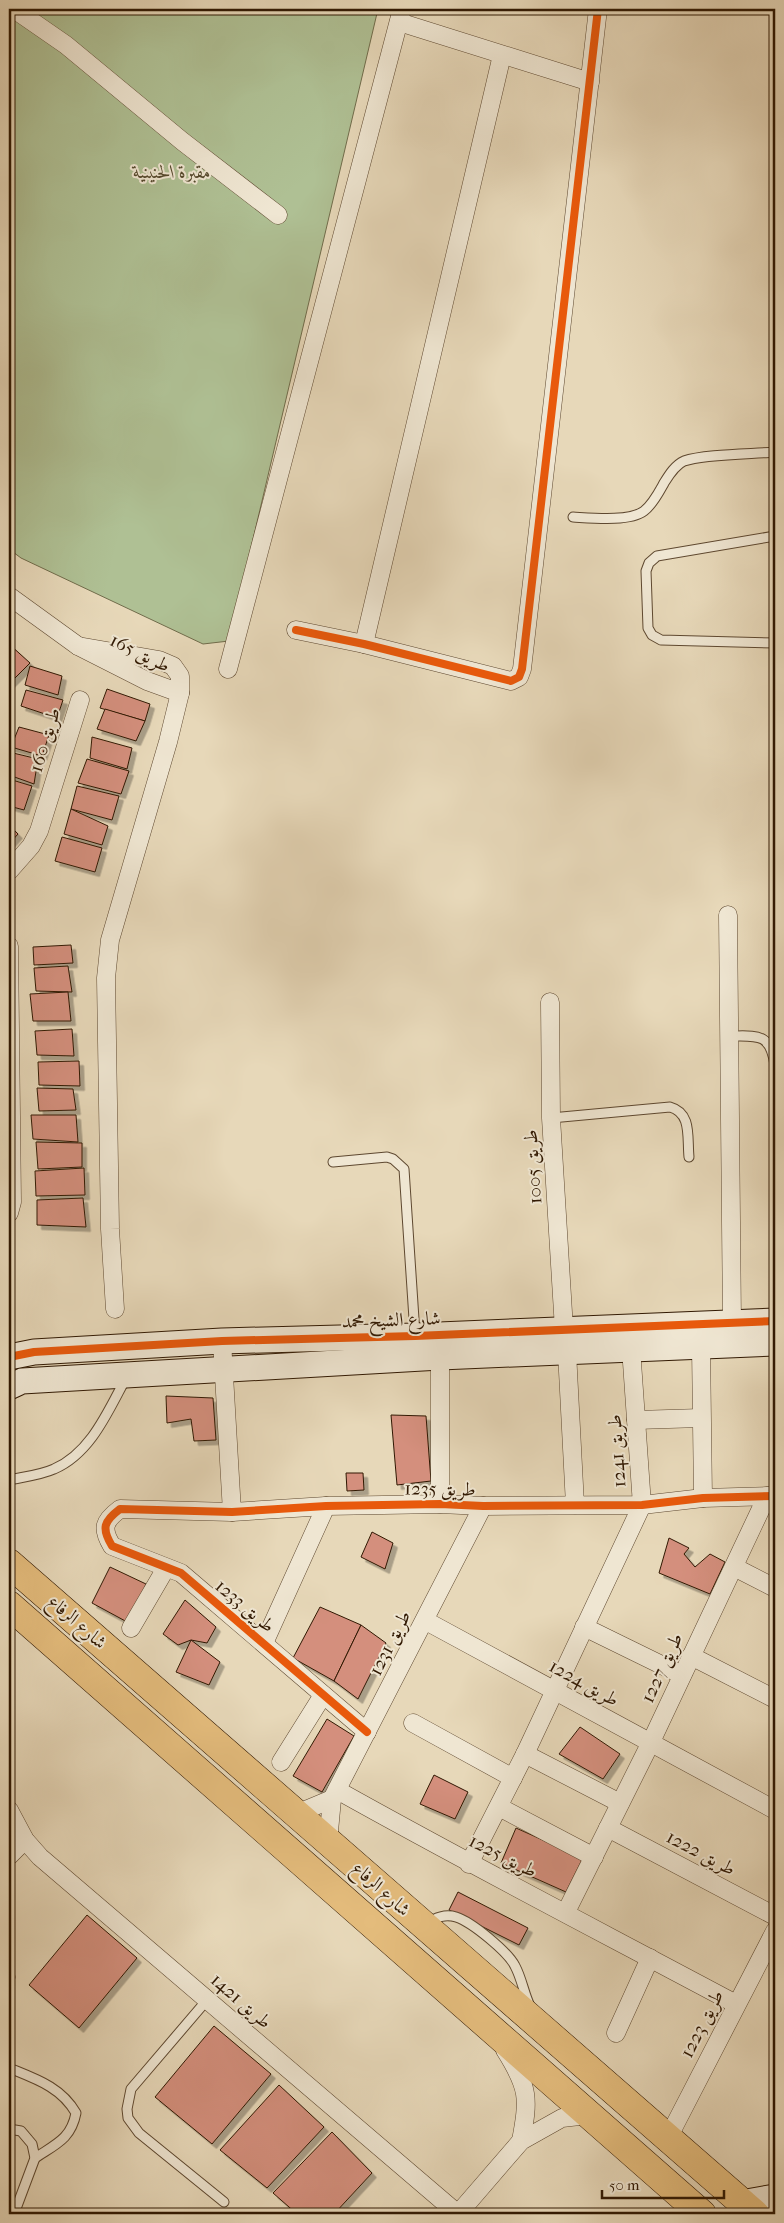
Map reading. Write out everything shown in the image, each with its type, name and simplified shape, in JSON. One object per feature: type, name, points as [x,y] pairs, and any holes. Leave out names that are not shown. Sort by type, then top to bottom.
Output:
[{"type":"main road","name":"شارع الرفاع","points":[[9,1563],[748,2208]]},
{"type":"main road","name":"شارع الرفاع","points":[[9,1605],[702,2214]]},
{"type":"street","points":[[14,9],[66,45],[182,141],[278,215]]},
{"type":"street","points":[[296,630],[364,644],[512,681],[519,677],[522,669],[598,9]]},
{"type":"street","points":[[228,669],[400,15],[502,55],[590,82]]},
{"type":"street","points":[[364,644],[502,55]]},
{"type":"street","name":"طريق 165","points":[[9,596],[78,646],[147,681],[180,693],[180,676],[173,666],[159,660],[78,646]]},
{"type":"street","points":[[115,1308],[110,1229],[106,978],[110,940],[168,742],[180,693]]},
{"type":"street","name":"طريق 160","points":[[9,871],[31,846],[39,831],[80,700]]},
{"type":"street","points":[[728,915],[732,1323]]},
{"type":"street","points":[[9,946],[12,1202],[9,1213]]},
{"type":"street","name":"طريق 1005","points":[[550,1002],[551,1118],[566,1340]]},
{"type":"street","name":"شارع الشيخ محمد","points":[[9,1387],[22,1381],[440,1357],[566,1340],[732,1323],[775,1321]]},
{"type":"street","name":"شارع الشيخ محمد","points":[[9,1357],[34,1352],[222,1340],[415,1336],[566,1340],[631,1348],[775,1343]]},
{"type":"street","points":[[222,1340],[232,1512]]},
{"type":"street","points":[[566,1340],[575,1505]]},
{"type":"street","points":[[701,1347],[703,1498]]},
{"type":"street","name":"طريق 1241","points":[[469,1864],[499,1808],[642,1505],[631,1348]]},
{"type":"street","points":[[440,1357],[440,1504]]},
{"type":"street","points":[[636,1420],[701,1418]]},
{"type":"street","name":"طريق 1235","points":[[108,1518],[120,1509],[232,1512],[326,1506],[440,1504],[483,1506],[642,1505],[703,1498],[771,1496]]},
{"type":"street","name":"طريق 1227","points":[[566,1912],[650,1744],[734,1567],[771,1496]]},
{"type":"street","points":[[264,1643],[326,1506]]},
{"type":"street","name":"طريق 1231","points":[[328,1842],[335,1795],[366,1732],[426,1621],[483,1506]]},
{"type":"street","name":"طريق 1233","points":[[108,1518],[105,1529],[106,1537],[112,1546],[181,1573],[366,1732]]},
{"type":"street","points":[[734,1567],[775,1588]]},
{"type":"street","points":[[131,1628],[166,1568]]},
{"type":"street","name":"طريق 1224","points":[[426,1621],[775,1810]]},
{"type":"street","points":[[584,1627],[682,1675]]},
{"type":"street","points":[[692,1656],[775,1699]]},
{"type":"street","points":[[281,1762],[323,1695]]},
{"type":"street","points":[[413,1723],[513,1778]]},
{"type":"street","points":[[525,1754],[620,1803]]},
{"type":"street","points":[[296,1814],[335,1795]]},
{"type":"street","name":"طريق 1225","points":[[335,1795],[566,1912],[736,2004]]},
{"type":"street","points":[[499,1808],[594,1856]]},
{"type":"street","name":"طريق 1421","points":[[9,1810],[25,1840],[40,1857],[458,2214],[520,2141],[562,2118],[588,2114]]},
{"type":"street","name":"طريق 1222","points":[[608,1828],[775,1916]]},
{"type":"street","points":[[9,1856],[25,1840]]},
{"type":"street","name":"طريق 1223","points":[[668,2138],[775,1931]]},
{"type":"street","points":[[616,2032],[650,1958]]},
{"type":"street","name":"طريق 1421","points":[[492,2029],[525,2086],[526,2112],[520,2141]]},
{"type":"street","points":[[748,2208],[775,2196]]},
{"type":"lane","points":[[573,517],[615,518],[643,512],[654,500],[672,470],[683,461],[775,452]]},
{"type":"lane","points":[[775,536],[657,556],[649,564],[646,571],[648,628],[652,635],[661,640],[775,643]]},
{"type":"lane","points":[[729,1036],[760,1036],[768,1042],[775,1065]]},
{"type":"lane","points":[[551,1118],[670,1107],[679,1110],[685,1116],[689,1157]]},
{"type":"lane","points":[[333,1162],[387,1157],[394,1159],[404,1169],[415,1336]]},
{"type":"lane","points":[[9,1480],[53,1470],[71,1460],[96,1433],[128,1375]]},
{"type":"lane","points":[[207,2000],[131,2089],[127,2109],[128,2118],[139,2133],[224,2202]]},
{"type":"lane","points":[[9,2068],[58,2091],[69,2101],[76,2113],[73,2128],[68,2134],[36,2158],[14,2214]]},
{"type":"lane","points":[[9,2129],[21,2131],[32,2144],[36,2158]]},
{"type":"green space","name":"مقبرة الحنينية","points":[[9,9],[378,9],[229,641],[203,644],[21,558],[9,549]]},
{"type":"building","points":[[9,644],[30,663],[9,684]]},
{"type":"building","points":[[30,666],[62,676],[58,695],[25,685]]},
{"type":"building","points":[[107,689],[150,704],[145,721],[100,708]]},
{"type":"building","points":[[26,690],[63,700],[57,718],[21,706]]},
{"type":"building","points":[[105,709],[145,721],[136,741],[97,729]]},
{"type":"building","points":[[19,727],[49,735],[42,756],[11,747]]},
{"type":"building","points":[[92,737],[132,748],[127,769],[90,758]]},
{"type":"building","points":[[9,752],[38,759],[34,784],[9,775]]},
{"type":"building","points":[[87,759],[129,771],[121,794],[78,783]]},
{"type":"building","points":[[9,779],[32,786],[24,810],[9,806]]},
{"type":"building","points":[[77,786],[119,796],[112,820],[71,809]]},
{"type":"building","points":[[71,809],[108,826],[102,845],[64,834]]},
{"type":"building","points":[[9,825],[18,834],[9,844]]},
{"type":"building","points":[[62,837],[102,848],[95,872],[55,861]]},
{"type":"building","points":[[71,945],[73,963],[34,965],[33,947]]},
{"type":"building","points":[[68,966],[72,992],[36,991],[34,968]]},
{"type":"building","points":[[68,992],[71,1021],[33,1021],[30,994]]},
{"type":"building","points":[[72,1029],[74,1056],[37,1055],[35,1031]]},
{"type":"building","points":[[79,1061],[80,1086],[39,1085],[38,1062]]},
{"type":"building","points":[[37,1088],[73,1089],[76,1110],[39,1111]]},
{"type":"building","points":[[31,1115],[76,1115],[78,1142],[33,1139]]},
{"type":"building","points":[[36,1142],[82,1143],[82,1167],[38,1169]]},
{"type":"building","points":[[84,1168],[85,1195],[36,1196],[35,1171]]},
{"type":"building","points":[[83,1198],[86,1227],[37,1225],[37,1200]]},
{"type":"building","points":[[166,1396],[213,1398],[216,1440],[194,1441],[191,1419],[167,1423]]},
{"type":"building","points":[[391,1415],[426,1416],[431,1481],[397,1485]]},
{"type":"building","points":[[346,1473],[363,1473],[364,1490],[347,1491]]},
{"type":"building","points":[[372,1532],[393,1543],[385,1569],[361,1557]]},
{"type":"building","points":[[669,1538],[689,1548],[684,1554],[695,1567],[710,1554],[725,1562],[710,1594],[659,1573]]},
{"type":"building","points":[[110,1567],[146,1584],[129,1623],[92,1603]]},
{"type":"building","points":[[185,1600],[216,1627],[207,1643],[191,1640],[178,1645],[163,1634]]},
{"type":"building","points":[[320,1607],[361,1625],[334,1681],[293,1658]]},
{"type":"building","points":[[361,1625],[386,1643],[358,1699],[334,1681]]},
{"type":"building","points":[[191,1640],[220,1662],[209,1685],[176,1672]]},
{"type":"building","points":[[327,1719],[354,1736],[322,1792],[293,1776]]},
{"type":"building","points":[[580,1727],[620,1754],[603,1779],[559,1754]]},
{"type":"building","points":[[434,1775],[468,1792],[455,1819],[420,1804]]},
{"type":"building","points":[[516,1828],[583,1858],[566,1892],[501,1863]]},
{"type":"building","points":[[458,1892],[528,1928],[519,1945],[449,1910]]},
{"type":"building","points":[[87,1915],[137,1958],[79,2028],[29,1985]]},
{"type":"building","points":[[214,2026],[271,2074],[212,2144],[155,2097]]},
{"type":"building","points":[[279,2085],[324,2127],[267,2188],[220,2150]]},
{"type":"building","points":[[332,2132],[372,2173],[334,2214],[297,2214],[273,2193]]},
{"type":"cycle path","points":[[296,630],[364,644],[511,681],[519,677],[522,669],[598,9]]},
{"type":"cycle path","points":[[9,1357],[34,1352],[222,1341],[415,1336],[775,1321]]},
{"type":"cycle path","points":[[367,1732],[181,1573],[112,1546],[105,1530],[110,1517],[120,1509],[232,1512],[326,1506],[440,1504],[483,1506],[642,1505],[703,1498],[775,1496]]}]
